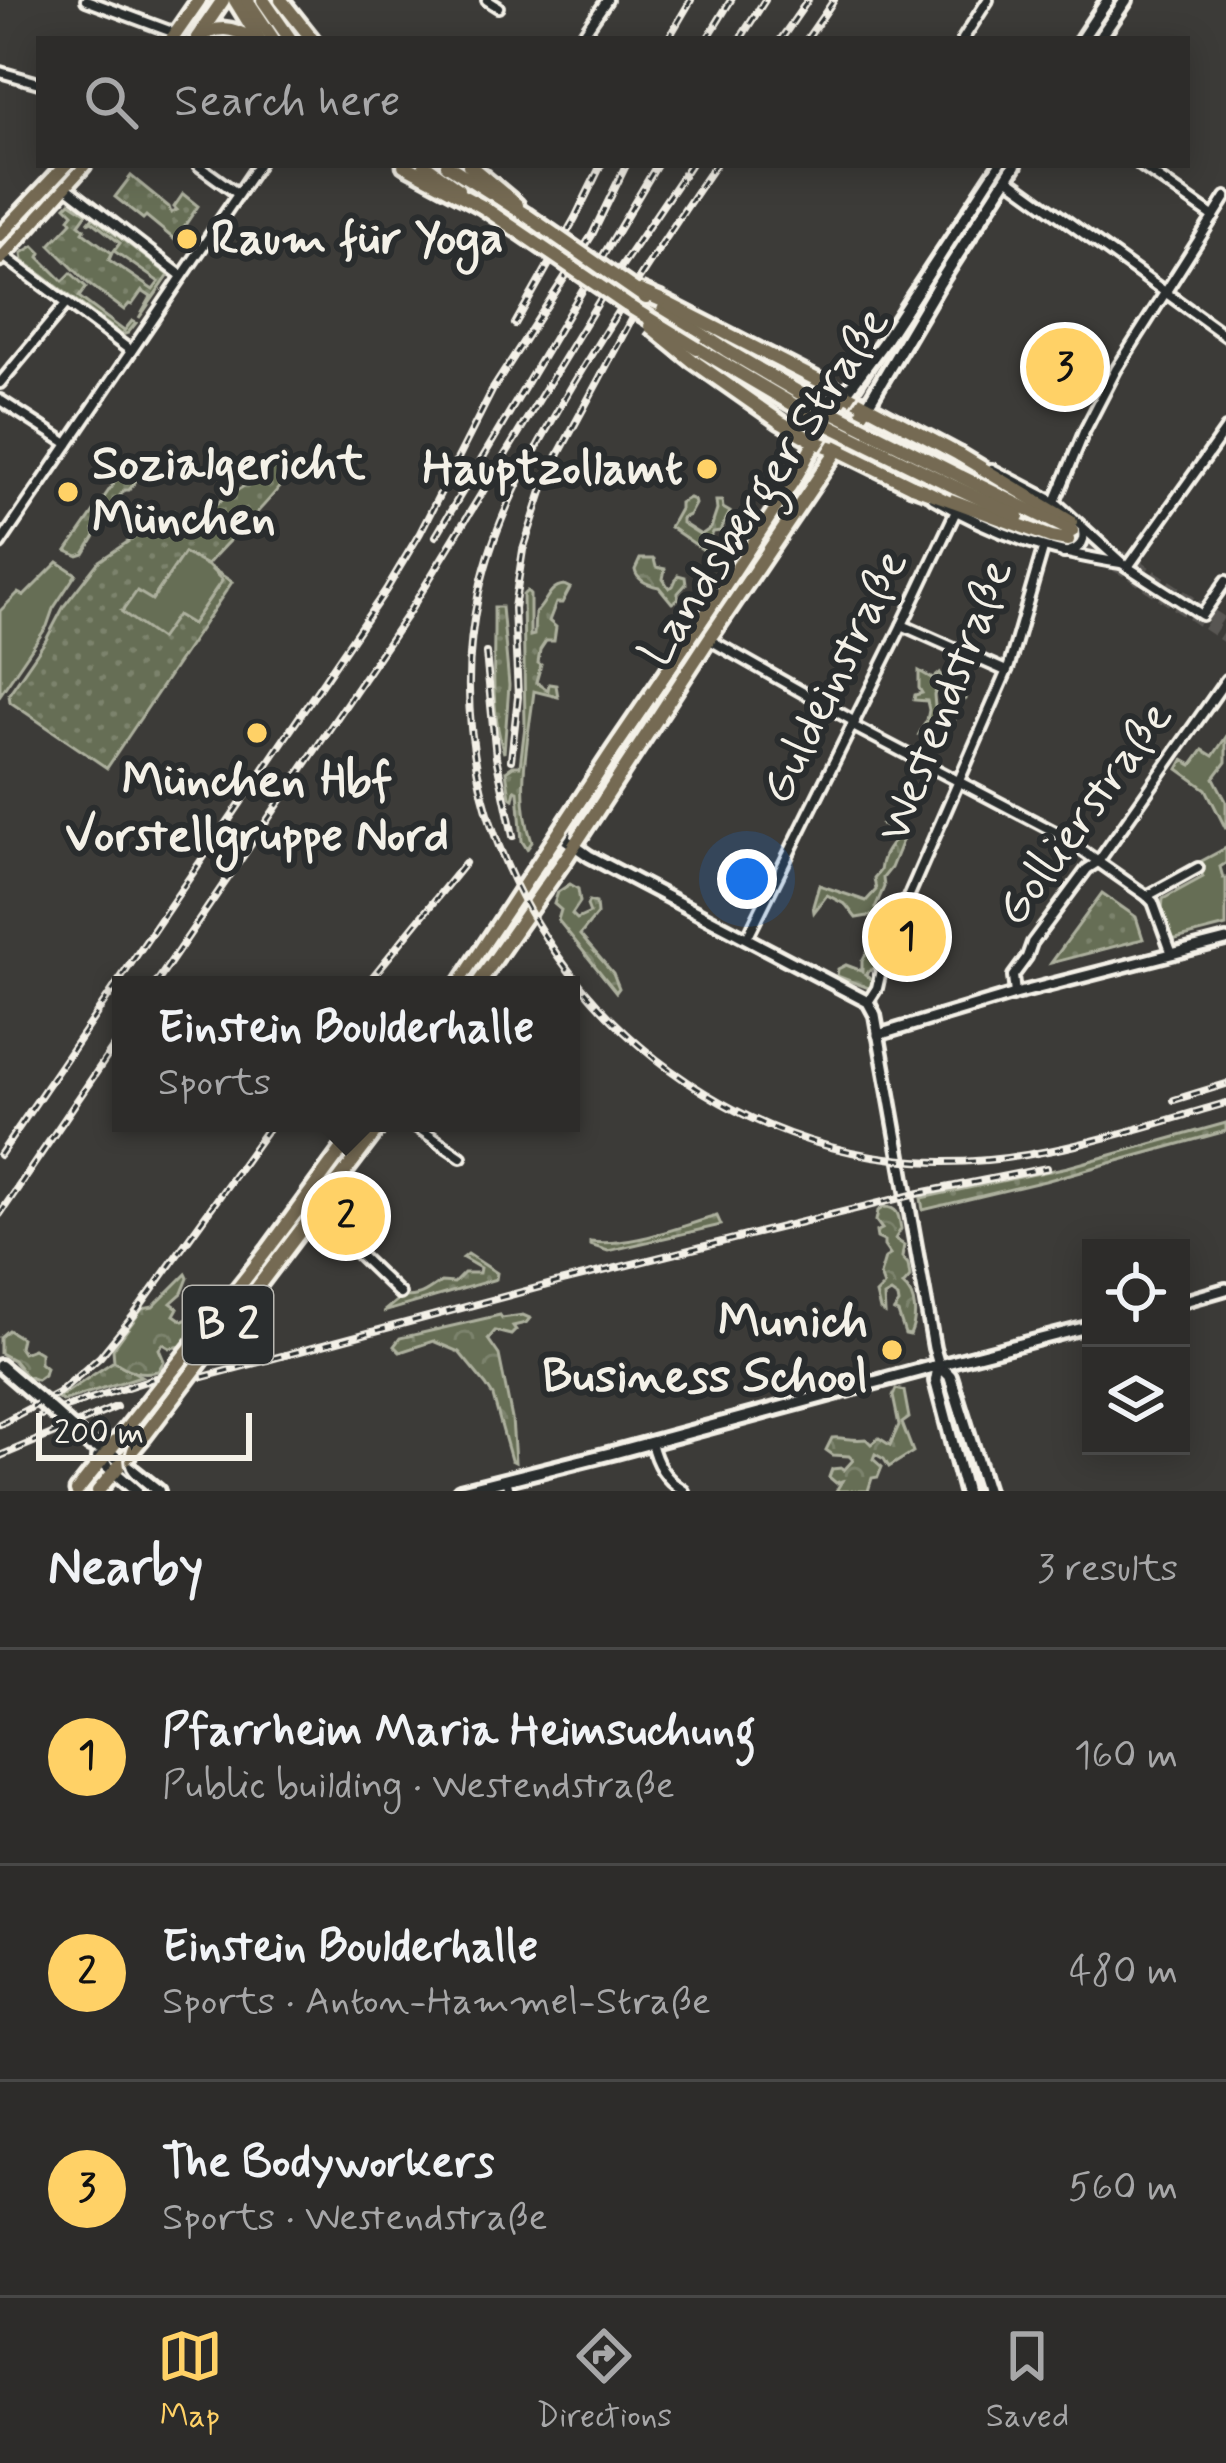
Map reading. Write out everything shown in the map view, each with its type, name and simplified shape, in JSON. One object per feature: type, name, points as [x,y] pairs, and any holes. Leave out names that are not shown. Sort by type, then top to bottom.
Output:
[{"type":"main road","points":[[174,36],[199,0]]},
{"type":"main road","points":[[197,36],[223,0]]},
{"type":"main road","points":[[235,0],[254,36]]},
{"type":"main road","points":[[248,0],[271,36]]},
{"type":"main road","points":[[263,0],[288,36]]},
{"type":"main road","points":[[281,0],[310,36]]},
{"type":"main road","points":[[1084,36],[1108,0]]},
{"type":"main road","points":[[1101,36],[1126,0]]},
{"type":"main road","points":[[200,36],[224,27],[248,36]]},
{"type":"main road","points":[[0,235],[64,168]]},
{"type":"main road","points":[[1,256],[81,168]]},
{"type":"main road","points":[[410,168],[483,207]]},
{"type":"main road","points":[[429,168],[627,305],[776,396],[1071,535]]},
{"type":"main road","points":[[453,168],[726,350],[957,482]]},
{"type":"main road","points":[[474,168],[526,214]]},
{"type":"main road","name":"Landsberger Straße","points":[[465,976],[794,481],[844,394],[998,168]]},
{"type":"main road","name":"Landsberger Straße","points":[[483,976],[867,406],[1013,168]]},
{"type":"main road","points":[[628,285],[960,455],[1071,535]]},
{"type":"main road","points":[[627,305],[693,361],[815,442],[912,486],[1051,537],[1071,535]]},
{"type":"main road","name":"B 2","points":[[77,1491],[269,1249],[354,1132]]},
{"type":"main road","name":"B 2","points":[[98,1491],[375,1132]]},
{"type":"main road","points":[[460,1491],[508,1485],[939,1365]]},
{"type":"main road","points":[[939,1365],[936,1381],[965,1491]]},
{"type":"main road","points":[[939,1365],[950,1376],[986,1491]]},
{"type":"main road","points":[[0,1366],[118,1468],[158,1491]]},
{"type":"main road","points":[[118,1468],[136,1491]]},
{"type":"street","points":[[86,0],[174,36]]},
{"type":"street","points":[[488,0],[498,7]]},
{"type":"street","points":[[582,36],[608,0]]},
{"type":"street","points":[[965,36],[988,0]]},
{"type":"street","points":[[0,72],[36,82]]},
{"type":"street","points":[[202,168],[238,194]]},
{"type":"street","points":[[0,544],[256,168]]},
{"type":"street","points":[[1144,168],[1214,217]]},
{"type":"street","points":[[1006,178],[1226,336]]},
{"type":"street","points":[[65,187],[182,276]]},
{"type":"street","points":[[1055,502],[1116,370],[1226,197]]},
{"type":"street","points":[[1,256],[131,351]]},
{"type":"street","points":[[0,383],[66,304]]},
{"type":"street","points":[[0,400],[68,444]]},
{"type":"street","points":[[1125,565],[1226,429]]},
{"type":"street","points":[[960,455],[1055,502],[1071,535],[1099,560],[1125,565]]},
{"type":"street","points":[[912,486],[985,527],[1043,549],[1071,535],[1104,545],[1125,565],[1202,614],[1226,581]]},
{"type":"street","name":"Guldeinstraße","points":[[747,938],[956,512]]},
{"type":"street","points":[[1099,560],[1104,545]]},
{"type":"street","name":"Westendstraße","points":[[868,1002],[878,988],[886,948],[1006,670],[1043,549]]},
{"type":"street","points":[[902,625],[1006,670]]},
{"type":"street","points":[[709,639],[958,782],[1057,832],[1153,902],[1172,954]]},
{"type":"street","name":"Gollierstraße","points":[[1014,989],[1013,976],[1032,943],[1087,869],[1098,862],[1226,680]]},
{"type":"street","name":"Landsberger Straße","points":[[573,846],[564,835],[576,807]]},
{"type":"street","points":[[573,846],[868,1002],[875,1015],[939,1365],[1082,1328]]},
{"type":"street","points":[[1147,896],[1198,868]]},
{"type":"street","points":[[878,1035],[1014,989],[1226,940]]},
{"type":"street","points":[[424,1132],[461,1157]]},
{"type":"street","points":[[315,1212],[400,1294]]},
{"type":"street","points":[[1190,1299],[1226,1289]]},
{"type":"street","points":[[651,1442],[658,1466],[684,1491]]},
{"type":"green space","points":[[131,176],[171,213],[183,194],[198,206],[175,240],[115,197]]},
{"type":"green space","points":[[70,202],[87,213],[79,224],[112,253],[109,260],[153,290],[159,282],[114,251],[120,243],[92,221],[88,223],[93,217],[169,275],[139,318],[151,297],[142,291],[124,310],[50,245],[72,222],[73,213],[66,206]]},
{"type":"green space","points":[[34,246],[63,281],[71,273],[86,287],[79,297],[124,331],[132,321],[136,323],[128,333],[122,335],[23,261],[22,253]]},
{"type":"green space","points":[[276,466],[283,482],[207,565],[184,553],[152,600],[122,611],[160,638],[177,614],[192,624],[222,581],[208,566],[232,582],[107,768],[10,702],[9,694],[64,606],[99,561],[174,511],[183,524]]},
{"type":"green space","points":[[123,470],[138,478],[102,516],[84,554],[67,551]]},
{"type":"green space","points":[[689,498],[695,504],[682,523],[701,535],[711,528],[716,501],[722,501],[730,512],[720,531],[707,539],[705,551],[670,527],[680,503]]},
{"type":"green space","points":[[184,553],[222,580],[192,624],[177,615],[160,639],[122,612],[137,591],[152,600]]},
{"type":"green space","points":[[640,559],[654,559],[656,567],[665,569],[663,579],[669,588],[678,575],[685,577],[678,599],[672,603],[659,587],[638,577],[635,570]]},
{"type":"green space","points":[[58,562],[76,574],[0,695],[0,611],[18,593],[24,596]]},
{"type":"green space","points":[[570,588],[562,603],[556,603],[549,621],[556,627],[554,641],[546,641],[540,650],[536,682],[548,690],[549,684],[556,685],[558,697],[534,691],[524,767],[524,805],[532,842],[527,849],[522,841],[518,791],[510,797],[506,771],[520,766],[525,726],[523,595],[530,594],[530,636],[534,635],[535,613],[554,589]]},
{"type":"green space","points":[[494,607],[502,607],[509,685],[504,753],[495,699]]},
{"type":"green space","points":[[919,671],[933,679],[940,673],[934,695],[936,718],[948,708],[945,700],[958,684],[963,680],[966,685],[966,699],[955,708],[958,716],[945,729],[946,740],[919,734],[929,710],[927,701],[914,700],[922,693]]},
{"type":"green space","points":[[1226,737],[1226,762],[1214,778],[1226,801],[1226,829],[1206,789],[1178,769],[1183,760],[1192,765],[1203,750],[1213,756]]},
{"type":"green space","points":[[882,824],[904,825],[906,831],[883,878],[875,908],[894,921],[879,940],[878,965],[865,974],[875,982],[871,989],[837,976],[838,969],[846,965],[862,971],[871,944],[877,944],[874,915],[856,918],[846,905],[827,895],[814,912],[813,906],[819,885],[866,901],[876,890],[874,878],[893,842],[894,833]]},
{"type":"green space","points":[[1226,848],[1226,863],[1220,867],[1226,878],[1226,926],[1172,940],[1163,899],[1203,877],[1198,863]]},
{"type":"green space","points":[[570,884],[578,889],[580,902],[572,914],[577,919],[590,913],[589,901],[596,903],[597,914],[580,935],[613,973],[616,992],[558,920],[561,910],[554,904],[558,892]]},
{"type":"green space","points":[[1102,893],[1136,917],[1143,939],[1051,963]]},
{"type":"green space","points":[[1226,1123],[1226,1131],[923,1210],[921,1198],[1068,1167]]},
{"type":"green space","points":[[884,1207],[895,1211],[900,1220],[895,1239],[904,1245],[902,1257],[908,1264],[910,1277],[903,1285],[914,1308],[910,1335],[905,1334],[894,1311],[898,1298],[891,1293],[884,1297],[885,1313],[876,1294],[884,1286],[880,1275],[890,1255],[876,1232],[882,1229],[876,1221]]},
{"type":"green space","points":[[717,1216],[721,1225],[608,1251],[590,1245],[638,1239]]},
{"type":"green space","points":[[468,1254],[497,1273],[496,1279],[383,1312],[401,1297],[418,1295],[441,1282],[454,1283],[464,1273],[479,1273],[480,1268],[463,1258]]},
{"type":"green space","points":[[186,1274],[182,1293],[171,1303],[178,1308],[174,1315],[183,1321],[200,1314],[210,1303],[189,1345],[170,1348],[163,1344],[159,1349],[164,1361],[158,1371],[135,1371],[114,1361],[113,1349],[142,1309],[153,1307]]},
{"type":"green space","points":[[500,1315],[530,1318],[513,1326],[516,1330],[511,1335],[495,1331],[488,1339],[499,1355],[515,1462],[493,1396],[459,1352],[433,1341],[400,1352],[394,1346],[400,1338]]},
{"type":"green space","points":[[8,1330],[21,1338],[23,1353],[33,1349],[40,1353],[40,1363],[46,1368],[37,1380],[0,1353],[0,1337]]},
{"type":"green space","points":[[114,1361],[141,1376],[62,1401],[58,1398]]},
{"type":"green space","points":[[896,1389],[904,1391],[909,1418],[902,1423],[913,1452],[889,1467],[875,1454],[873,1459],[882,1467],[868,1491],[836,1491],[842,1481],[836,1483],[829,1477],[832,1469],[844,1470],[853,1460],[826,1450],[832,1438],[866,1439],[871,1444],[879,1438],[890,1445],[899,1425]]},
{"type":"tunnel","points":[[1073,531],[1133,563],[1226,625]]},
{"type":"tunnel","points":[[1068,540],[1128,572],[1226,637]]},
{"type":"tram line","points":[[186,36],[212,0]]},
{"type":"tram line","points":[[1091,36],[1116,0]]},
{"type":"tram line","points":[[0,249],[74,168]]},
{"type":"tram line","points":[[471,976],[712,618],[1003,168]]},
{"type":"tram line","points":[[148,1491],[125,1466],[128,1445],[366,1132]]},
{"type":"tram line","points":[[966,1460],[976,1491]]},
{"type":"railway","points":[[670,36],[691,0]]},
{"type":"railway","points":[[709,36],[731,0]]},
{"type":"railway","points":[[742,36],[765,0]]},
{"type":"railway","points":[[783,36],[808,0]]},
{"type":"railway","points":[[809,36],[834,0]]},
{"type":"railway","points":[[515,324],[600,168]]},
{"type":"railway","points":[[122,976],[386,590],[493,389],[592,235],[625,168]]},
{"type":"railway","points":[[436,536],[655,168]]},
{"type":"railway","points":[[161,976],[411,609],[612,280],[688,168]]},
{"type":"railway","points":[[574,976],[517,888],[483,795],[469,695],[479,592],[495,537],[557,411],[713,168]]},
{"type":"railway","points":[[511,760],[518,697],[514,608],[523,550],[547,476],[632,318]]},
{"type":"railway","points":[[486,653],[496,757],[513,836]]},
{"type":"railway","points":[[373,976],[465,863]]},
{"type":"railway","points":[[580,983],[639,1045],[721,1102],[814,1142],[915,1161],[1033,1154],[1226,1103]]},
{"type":"railway","points":[[0,1155],[112,991]]},
{"type":"railway","points":[[0,1214],[112,1049]]},
{"type":"railway","points":[[1174,1100],[1226,1084]]},
{"type":"railway","points":[[0,1424],[58,1393],[100,1357],[266,1132]]},
{"type":"railway","points":[[203,1377],[559,1282],[920,1193],[1047,1168]]},
{"type":"railway","points":[[41,1415],[155,1378]]},
{"type":"railway","points":[[0,1456],[116,1407]]},
{"type":"place","name":"Raum für Yoga","points":[[187,239]]},
{"type":"place","name":"The Bodyworkers","points":[[1065,367]]},
{"type":"place","name":"Hauptzollamt","points":[[707,469]]},
{"type":"place","name":"Sozialgericht München","points":[[68,492]]},
{"type":"place","name":"München Hbf Vorstellgruppe Nord","points":[[257,733]]},
{"type":"place","name":"Pfarrheim Maria Heimsuchung","points":[[907,937]]},
{"type":"place","name":"Einstein Boulderhalle","points":[[346,1216]]},
{"type":"place","name":"Munich Business School","points":[[892,1350]]}]
